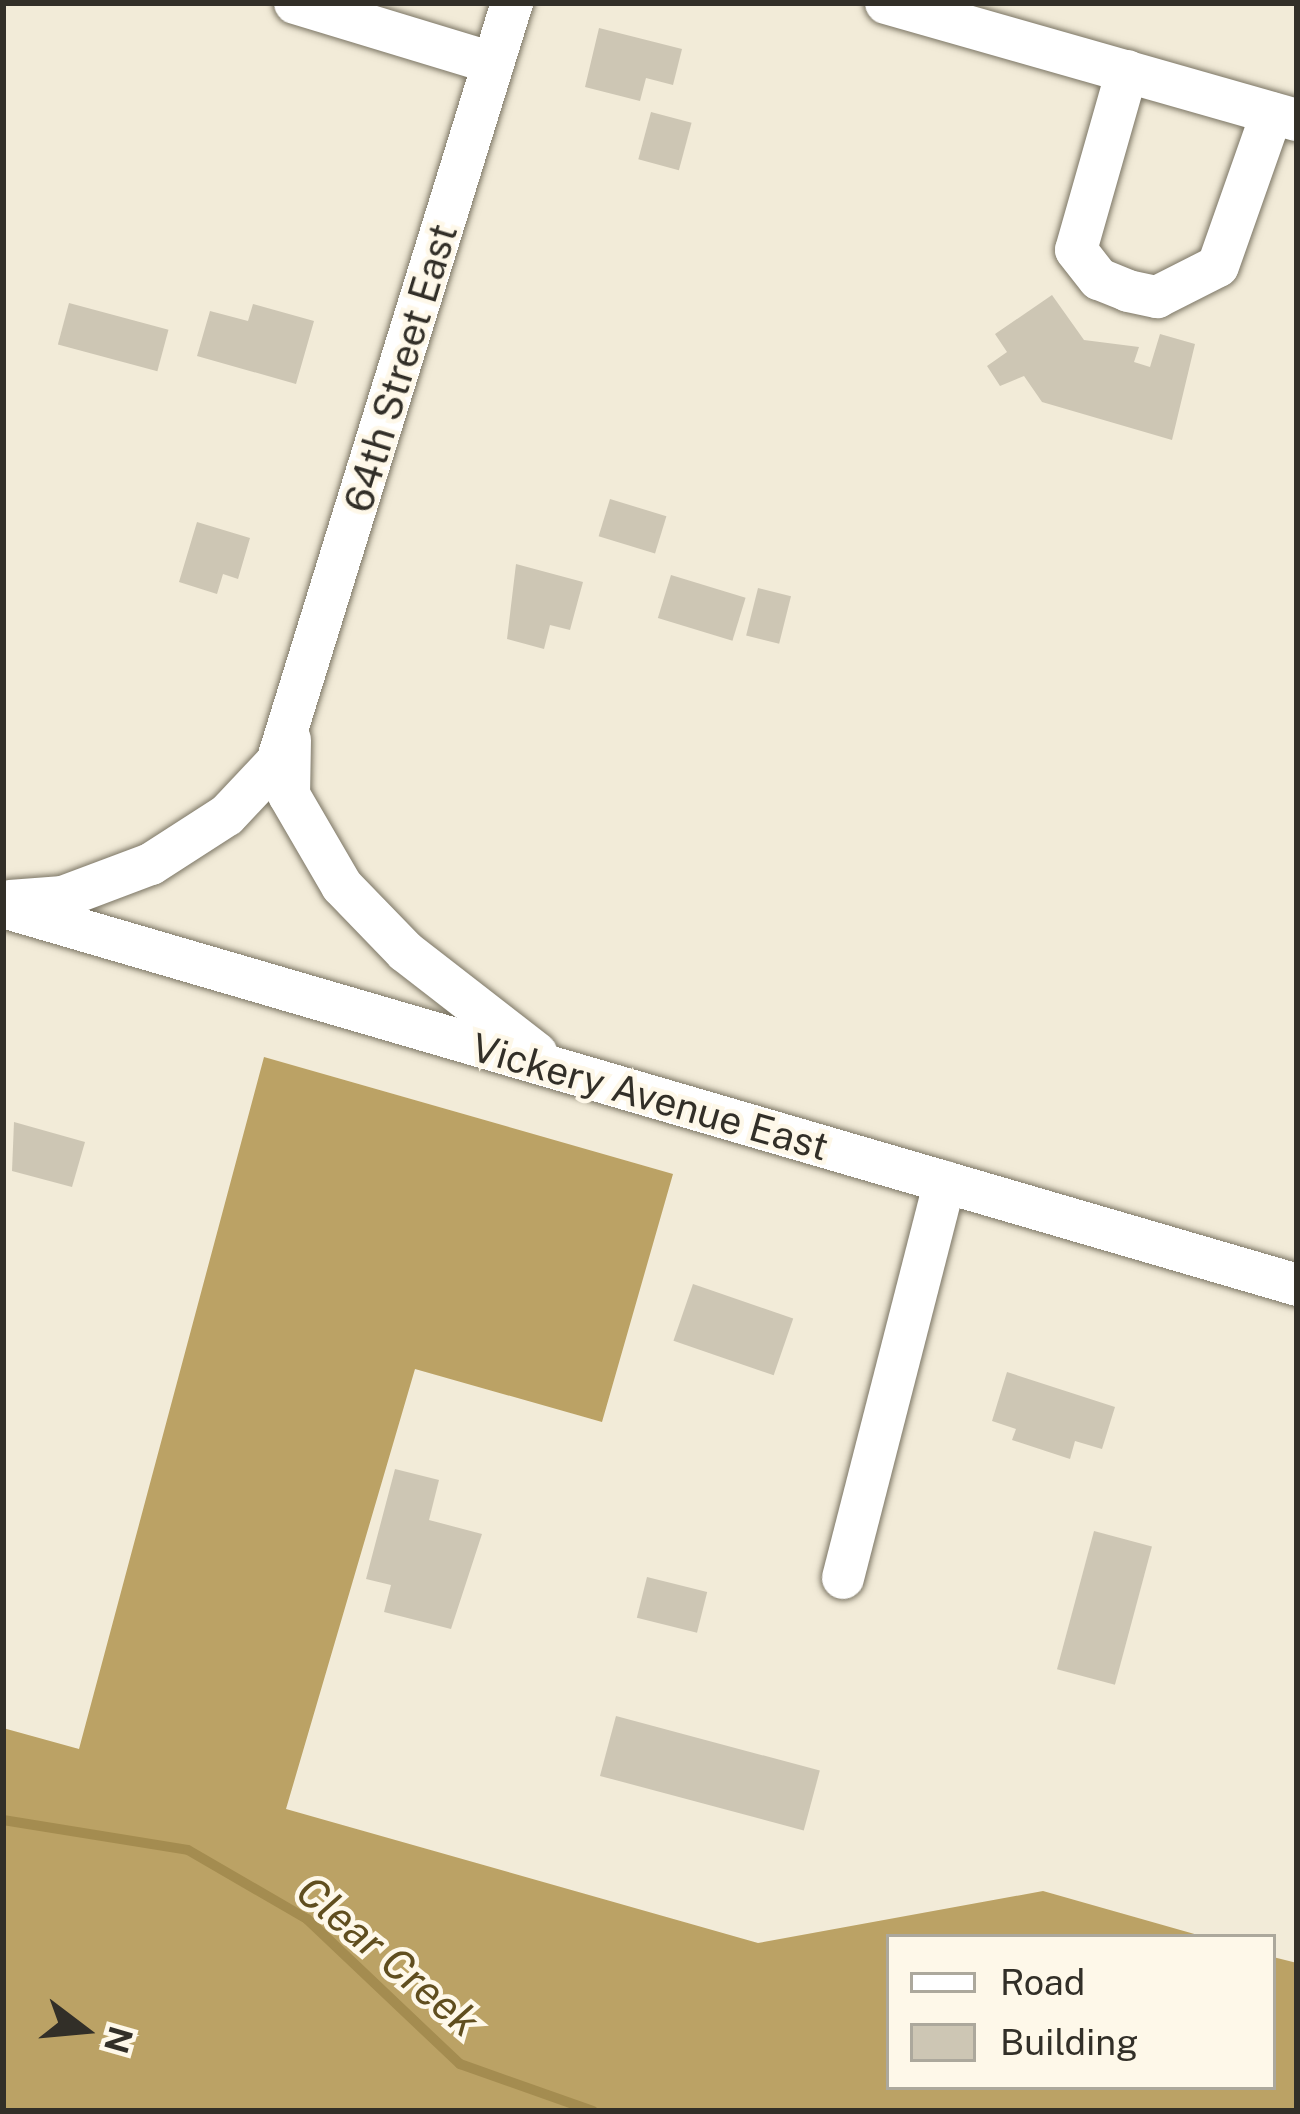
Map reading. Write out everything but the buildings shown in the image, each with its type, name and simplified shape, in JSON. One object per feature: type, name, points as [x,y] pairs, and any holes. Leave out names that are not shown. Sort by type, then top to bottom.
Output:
[{"type":"street","points":[[295,3],[494,63]]},
{"type":"street","name":"64th Street East","points":[[3,904],[84,892],[180,848],[259,786],[290,733],[512,3]]},
{"type":"street","points":[[886,3],[1127,71],[1284,117],[1218,266],[1157,297],[1099,279],[1076,250],[1127,71]]},
{"type":"street","name":"64th Street East","points":[[290,733],[296,812],[368,916],[499,1028],[599,1084]]},
{"type":"street","name":"Vickery Avenue East","points":[[3,904],[599,1084],[1297,1285]]},
{"type":"street","points":[[843,1578],[946,1182]]},
{"type":"shaded area","points":[[264,1057],[673,1174],[602,1422],[415,1369],[286,1809],[758,1943],[1043,1891],[1194,1934],[886,1934],[886,2090],[1276,2090],[1276,1958],[1297,1963],[1297,2111],[3,2111],[3,1728],[79,1749]]},
{"type":"waterway","name":"Clear Creek","points":[[3,1820],[188,1850],[307,1919],[460,2064],[593,2111]]}]
